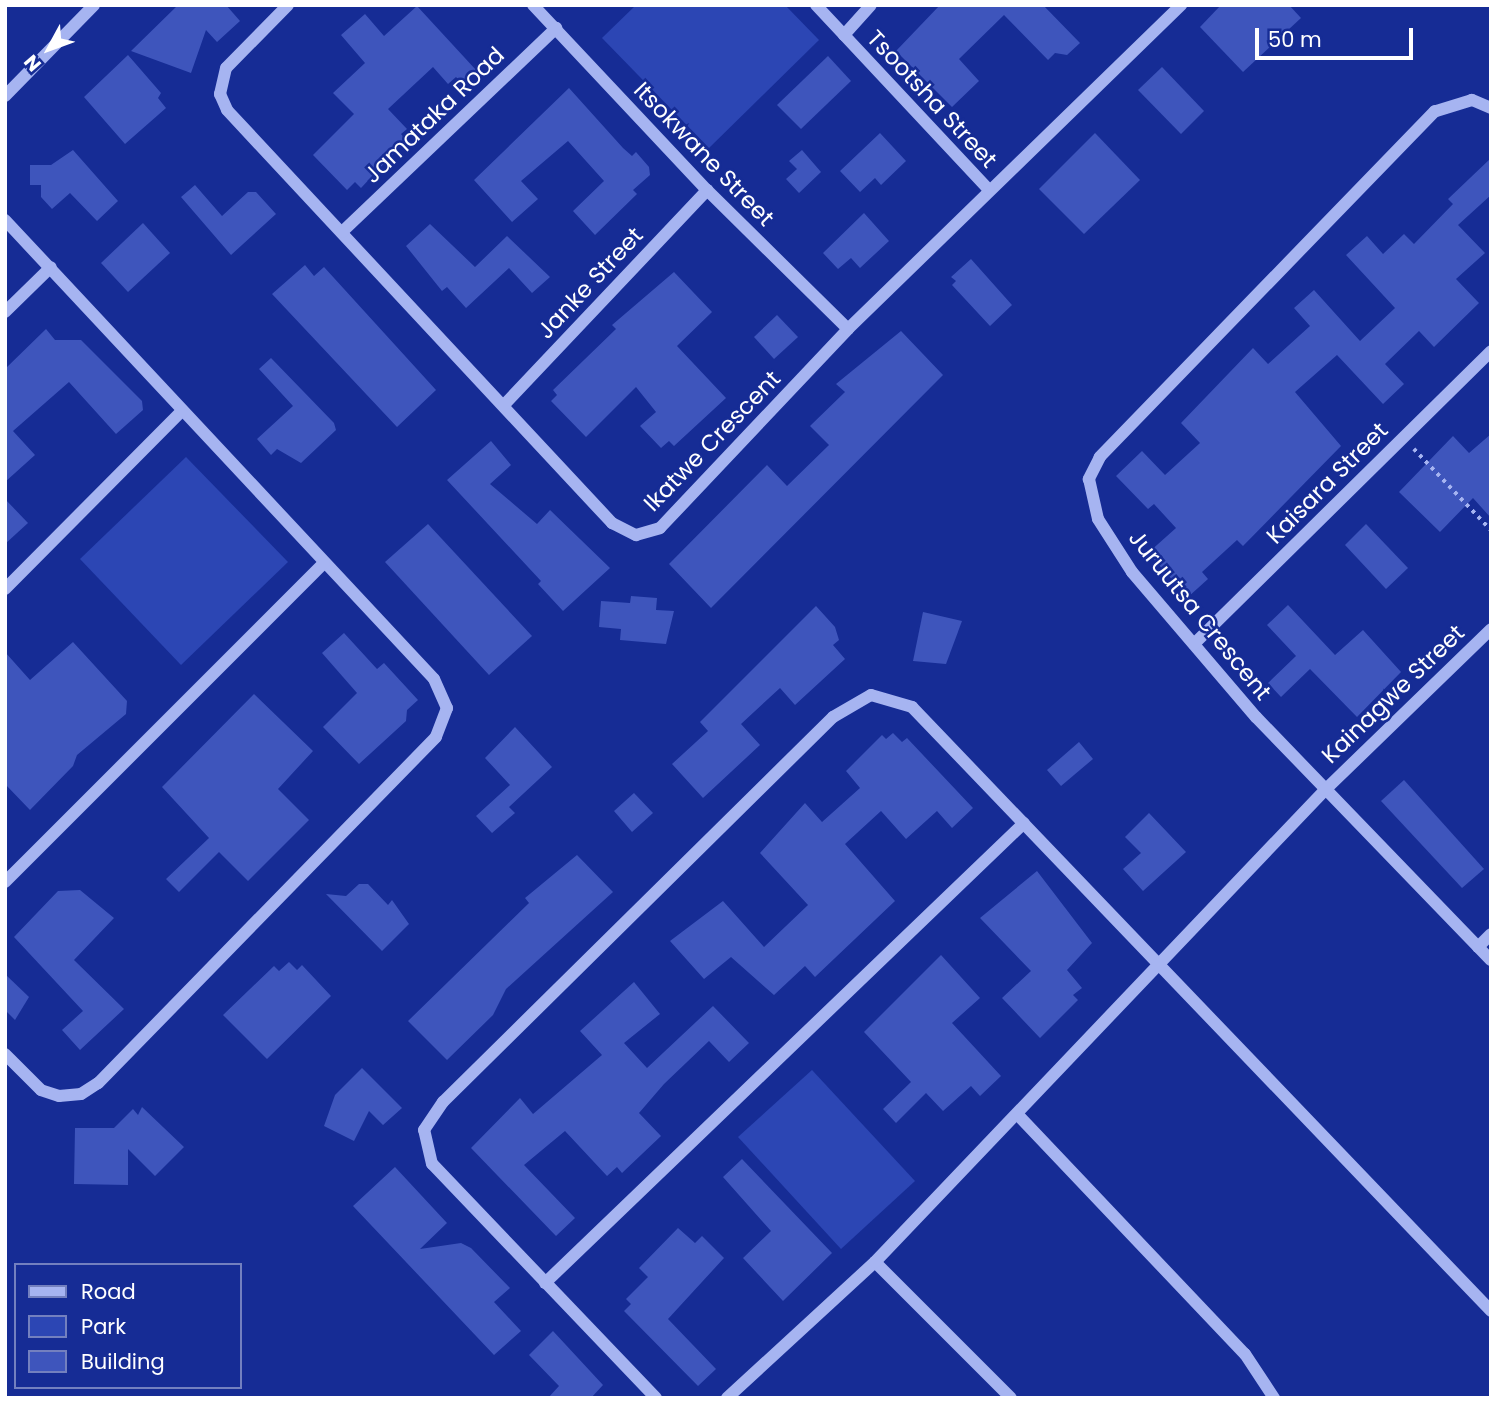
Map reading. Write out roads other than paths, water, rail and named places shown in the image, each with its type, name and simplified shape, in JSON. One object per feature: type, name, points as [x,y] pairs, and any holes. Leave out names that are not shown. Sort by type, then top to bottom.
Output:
[{"type":"street","points":[[5,96],[94,5]]},
{"type":"street","name":"Ikatwe Crescent","points":[[288,5],[226,68],[220,94],[226,110],[612,523],[622,531],[649,534],[848,329],[1181,5]]},
{"type":"street","name":"Itsokwane Street","points":[[533,5],[706,190],[848,329]]},
{"type":"street","name":"Tsootsha Street","points":[[816,5],[989,190]]},
{"type":"street","points":[[844,35],[871,5]]},
{"type":"street","name":"Jamataka Road","points":[[342,232],[556,28]]},
{"type":"street","name":"Juruutsa Crescent","points":[[1491,108],[1472,100],[1435,111],[1100,457],[1089,479],[1098,519],[1132,572],[1325,790],[1491,960]]},
{"type":"street","name":"Janke Street","points":[[504,405],[706,190]]},
{"type":"street","points":[[5,220],[51,267],[181,412],[434,679],[447,708],[436,737],[97,1083],[81,1094],[60,1096],[41,1090],[5,1054]]},
{"type":"street","points":[[5,312],[51,267]]},
{"type":"street","name":"Kaisara Street","points":[[1194,644],[1491,351]]},
{"type":"street","points":[[5,589],[181,412]]},
{"type":"street","points":[[5,881],[324,564]]},
{"type":"street","name":"Kainagwe Street","points":[[727,1398],[875,1262],[1161,966],[1325,790],[1491,629]]},
{"type":"street","points":[[656,1398],[432,1164],[424,1130],[443,1102],[833,717],[864,697],[901,700],[1024,823],[1491,1311]]},
{"type":"street","points":[[545,1283],[1024,823]]},
{"type":"street","points":[[1478,947],[1491,934]]},
{"type":"street","points":[[1017,1114],[1245,1354],[1274,1398]]},
{"type":"street","points":[[875,1262],[1012,1398]]}]
